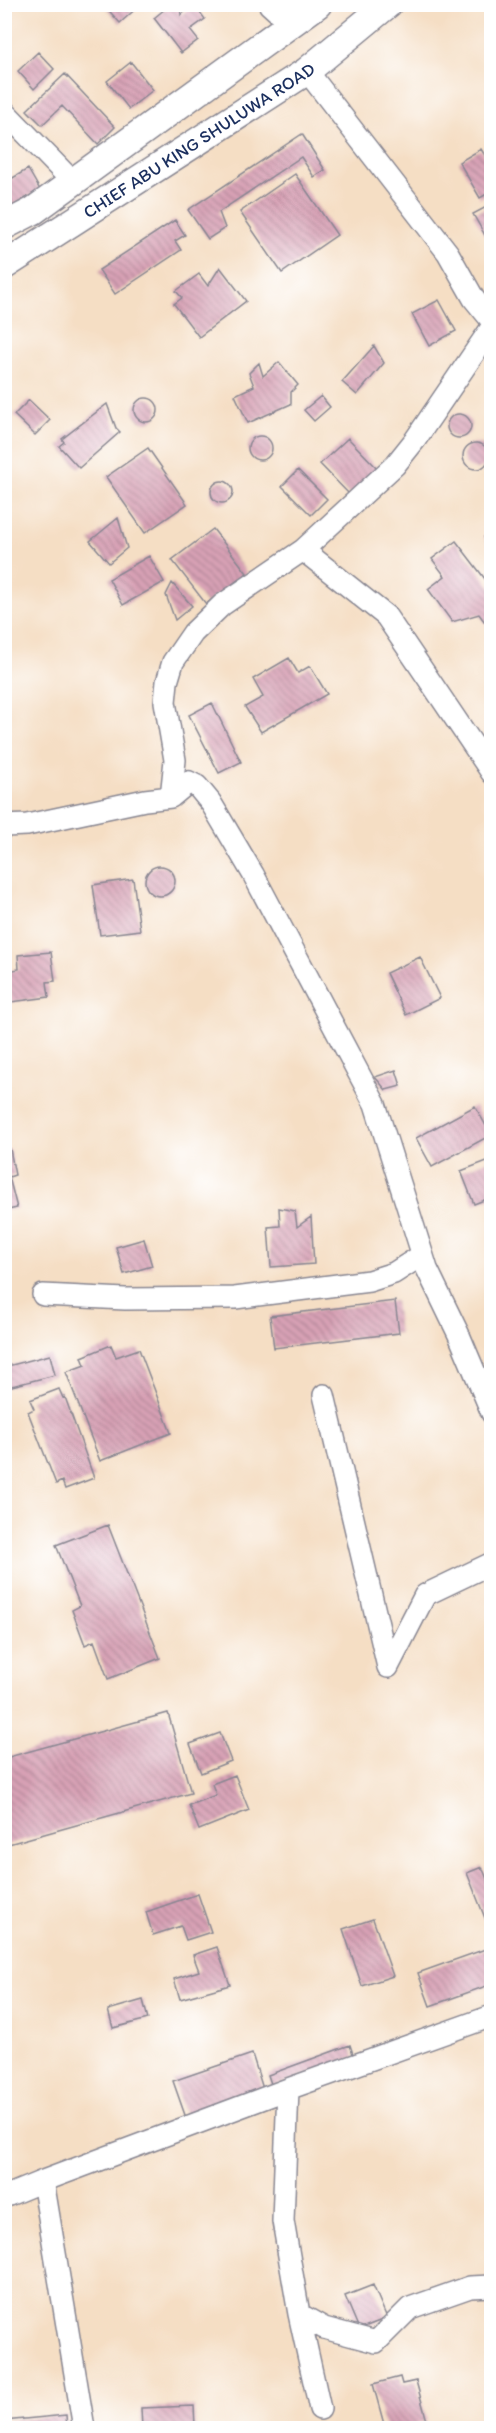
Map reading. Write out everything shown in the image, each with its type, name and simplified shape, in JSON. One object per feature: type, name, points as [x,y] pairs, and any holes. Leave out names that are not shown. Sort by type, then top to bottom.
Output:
[{"type":"street","points":[[269,4],[291,24]]},
{"type":"street","points":[[4,226],[33,211],[318,4]]},
{"type":"street","name":"CHIEF ABU KING SHULUWA ROAD","points":[[4,266],[307,70],[388,4]]},
{"type":"street","points":[[307,70],[448,253],[474,299],[492,321]]},
{"type":"street","points":[[4,111],[74,182]]},
{"type":"street","points":[[171,797],[175,760],[165,702],[167,682],[173,662],[193,633],[222,605],[303,550],[395,465],[415,440],[492,327]]},
{"type":"street","points":[[303,550],[386,616],[492,773]]},
{"type":"street","points":[[175,760],[189,782],[197,786],[211,803],[253,874],[375,1104],[422,1254],[492,1413]]},
{"type":"street","points":[[4,826],[27,825],[145,800],[171,797],[189,782]]},
{"type":"street","points":[[44,1295],[124,1299],[235,1298],[369,1281],[394,1273],[422,1254]]},
{"type":"street","points":[[324,1395],[388,1667],[425,1595],[492,1563]]},
{"type":"street","points":[[4,2197],[288,2089],[492,2016]]},
{"type":"street","points":[[288,2089],[283,2221],[299,2314],[320,2409]]},
{"type":"street","points":[[43,2181],[84,2428]]},
{"type":"street","points":[[299,2314],[324,2328],[376,2342],[410,2308],[470,2287],[492,2286]]},
{"type":"building","points":[[103,4],[141,4],[120,23]]},
{"type":"building","points":[[171,4],[180,4],[181,15],[194,4],[205,19],[190,30],[198,40],[181,53],[154,18]]},
{"type":"building","points":[[38,52],[54,69],[34,89],[18,71]]},
{"type":"building","points":[[131,62],[153,90],[129,109],[107,81]]},
{"type":"building","points":[[65,74],[115,127],[98,144],[62,106],[42,125],[27,110]]},
{"type":"building","points":[[302,134],[325,170],[314,177],[301,157],[219,212],[225,228],[208,239],[188,210]]},
{"type":"building","points":[[481,149],[492,167],[492,191],[480,198],[459,162]]},
{"type":"building","points":[[28,169],[40,190],[4,211],[4,183]]},
{"type":"building","points":[[295,174],[337,235],[282,273],[240,212]]},
{"type":"building","points":[[492,204],[492,244],[490,244],[473,214]]},
{"type":"building","points":[[175,220],[185,235],[175,241],[181,250],[115,294],[99,270]]},
{"type":"building","points":[[220,267],[246,301],[199,337],[174,304],[182,298],[176,291],[199,274],[208,286]]},
{"type":"building","points":[[439,300],[456,331],[429,346],[412,314]]},
{"type":"building","points":[[374,346],[384,363],[357,395],[342,382]]},
{"type":"building","points":[[279,362],[298,385],[291,392],[291,404],[248,423],[235,395],[254,386],[249,373],[259,363],[263,376]]},
{"type":"building","points":[[321,396],[330,407],[314,421],[304,410]]},
{"type":"building","points":[[146,398],[155,401],[158,410],[155,419],[146,422],[137,419],[134,410],[137,401]]},
{"type":"building","points":[[29,400],[50,420],[35,435],[14,415]]},
{"type":"building","points":[[107,404],[116,428],[120,432],[79,468],[59,446],[64,442],[62,439]]},
{"type":"building","points":[[459,414],[464,415],[470,421],[470,431],[464,437],[459,438],[454,437],[448,431],[447,426],[448,421],[454,415]]},
{"type":"building","points":[[260,436],[269,439],[272,448],[269,457],[260,460],[251,457],[248,448],[251,439]]},
{"type":"building","points":[[348,438],[379,470],[351,496],[320,464]]},
{"type":"building","points":[[476,443],[485,447],[489,456],[485,465],[476,469],[467,465],[463,456],[467,447]]},
{"type":"building","points":[[148,448],[187,504],[145,533],[106,477]]},
{"type":"building","points":[[298,470],[327,499],[311,515],[282,486]]},
{"type":"building","points":[[218,481],[226,481],[233,488],[233,496],[226,503],[218,503],[211,496],[211,488]]},
{"type":"building","points":[[118,518],[127,548],[109,563],[90,541]]},
{"type":"building","points":[[213,529],[247,573],[206,604],[172,560]]},
{"type":"building","points":[[492,533],[492,551],[484,537]]},
{"type":"building","points":[[456,541],[492,588],[492,622],[487,625],[479,614],[452,622],[428,589],[445,576],[432,559]]},
{"type":"building","points":[[149,556],[164,582],[123,605],[109,579]]},
{"type":"building","points":[[172,583],[192,606],[175,620],[166,595]]},
{"type":"building","points":[[289,658],[298,673],[310,666],[327,694],[261,732],[245,707],[263,697],[253,679]]},
{"type":"building","points":[[212,703],[241,762],[219,773],[189,715]]},
{"type":"building","points":[[160,866],[171,870],[175,881],[171,892],[160,896],[149,892],[145,881],[149,870]]},
{"type":"building","points":[[133,879],[140,930],[100,935],[93,885]]},
{"type":"building","points":[[51,952],[55,981],[47,982],[49,997],[11,1002],[8,971],[19,969],[18,955]]},
{"type":"building","points":[[420,957],[440,998],[406,1015],[386,973]]},
{"type":"building","points":[[396,1070],[401,1086],[386,1090],[375,1077]]},
{"type":"building","points":[[475,1106],[491,1135],[432,1167],[416,1138]]},
{"type":"building","points":[[10,1149],[15,1175],[9,1177],[17,1208],[4,1211],[4,1151]]},
{"type":"building","points":[[492,1159],[492,1197],[474,1204],[461,1171]]},
{"type":"building","points":[[279,1208],[295,1211],[297,1227],[311,1217],[314,1264],[271,1267],[268,1227],[280,1226]]},
{"type":"building","points":[[144,1239],[152,1266],[124,1274],[116,1247]]},
{"type":"building","points":[[395,1301],[399,1333],[274,1348],[270,1316]]},
{"type":"building","points":[[111,1345],[116,1357],[139,1349],[171,1433],[100,1461],[66,1372],[85,1365],[82,1357]]},
{"type":"building","points":[[50,1355],[55,1375],[4,1388],[4,1367]]},
{"type":"building","points":[[59,1389],[63,1398],[65,1397],[94,1478],[65,1489],[62,1481],[56,1484],[28,1412],[34,1409],[30,1400]]},
{"type":"building","points":[[108,1525],[160,1658],[108,1679],[94,1641],[85,1645],[72,1610],[80,1606],[56,1545]]},
{"type":"building","points":[[168,1713],[191,1793],[5,1845],[5,1758]]},
{"type":"building","points":[[220,1733],[231,1761],[201,1773],[190,1744]]},
{"type":"building","points":[[235,1775],[249,1810],[199,1830],[189,1805],[216,1795],[212,1784]]},
{"type":"building","points":[[482,1867],[492,1891],[492,1921],[487,1923],[467,1873]]},
{"type":"building","points":[[198,1894],[211,1932],[186,1940],[181,1926],[153,1935],[146,1912]]},
{"type":"building","points":[[373,1919],[393,1976],[362,1986],[343,1929]]},
{"type":"building","points":[[217,1947],[230,1985],[180,1999],[174,1979],[199,1971],[193,1955]]},
{"type":"building","points":[[491,1947],[492,1984],[430,2006],[418,1973]]},
{"type":"building","points":[[143,2000],[148,2019],[113,2028],[108,2010]]},
{"type":"building","points":[[350,2045],[354,2057],[272,2087],[268,2075]]},
{"type":"building","points":[[252,2054],[264,2092],[186,2118],[173,2081]]},
{"type":"building","points":[[373,2285],[387,2318],[359,2329],[345,2296]]},
{"type":"building","points":[[400,2377],[402,2384],[416,2381],[427,2421],[397,2428],[397,2426],[385,2428],[373,2384]]},
{"type":"building","points":[[194,2406],[195,2426],[198,2428],[142,2428],[141,2408]]},
{"type":"building","points":[[66,2415],[67,2428],[4,2428],[4,2421]]}]
